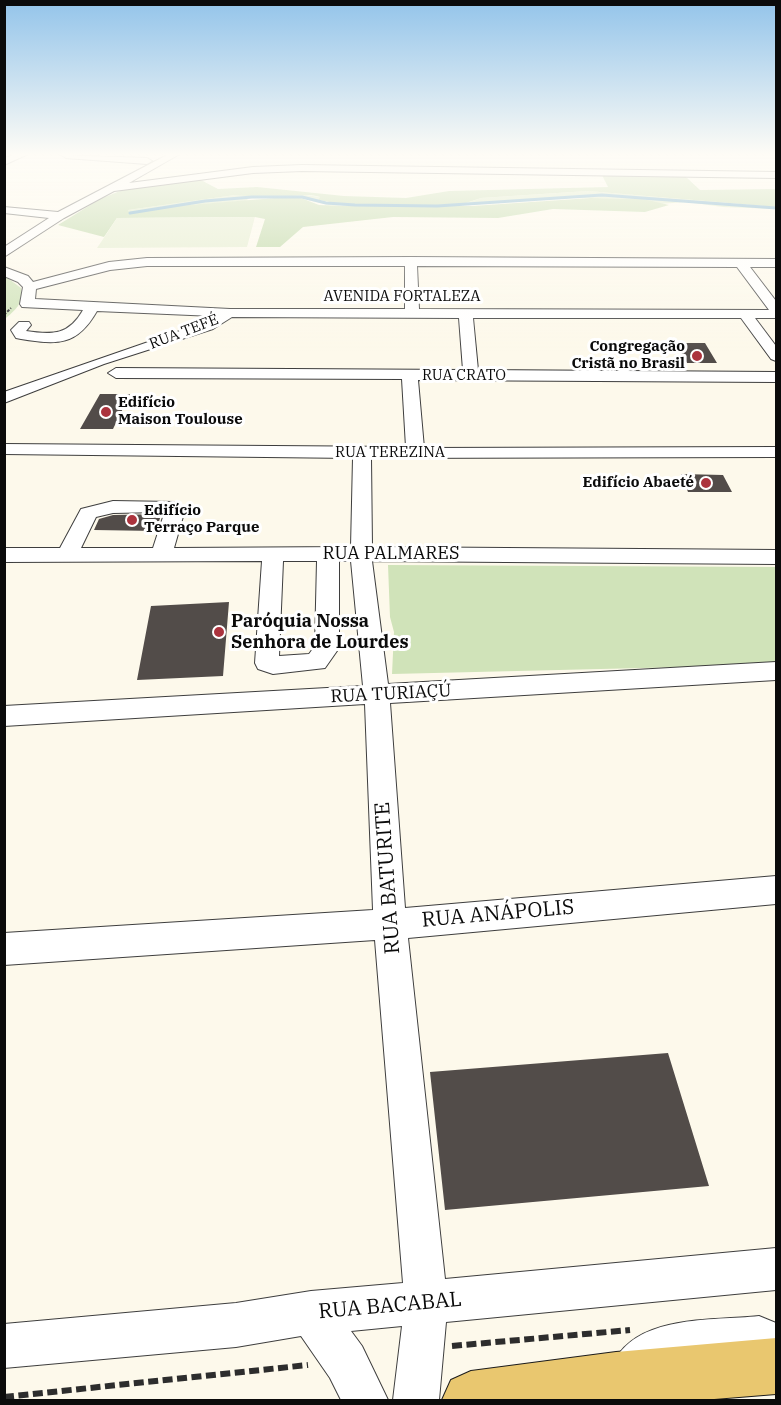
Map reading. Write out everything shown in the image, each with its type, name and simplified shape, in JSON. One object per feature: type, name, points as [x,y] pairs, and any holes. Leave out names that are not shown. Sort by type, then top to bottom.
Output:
[{"type":"main road","points":[[471,1401],[616,1380],[777,1366]]},
{"type":"street","points":[[4,242],[44,221]]},
{"type":"street","points":[[4,253],[48,221]]},
{"type":"street","points":[[411,261],[412,313]]},
{"type":"street","points":[[30,287],[110,266],[147,262],[777,262]]},
{"type":"street","points":[[741,262],[777,312]]},
{"type":"street","points":[[4,271],[23,279],[30,287],[28,303],[7,316]]},
{"type":"street","name":"AVENIDA FORTALEZA","points":[[28,303],[230,313],[745,314],[777,312]]},
{"type":"street","points":[[24,325],[18,330],[21,335],[53,340],[64,338],[75,332],[92,307]]},
{"type":"street","points":[[192,312],[208,326]]},
{"type":"street","name":"RUA TEFÉ","points":[[111,366],[137,350],[208,326],[230,313]]},
{"type":"street","points":[[466,313],[471,376]]},
{"type":"street","points":[[745,314],[777,356]]},
{"type":"street","points":[[4,398],[54,380],[111,366]]},
{"type":"street","name":"RUA CRATO","points":[[111,366],[151,374],[777,376]]},
{"type":"street","points":[[410,376],[415,453]]},
{"type":"street","name":"RUA TEREZINA","points":[[4,449],[363,453],[777,452]]},
{"type":"street","name":"RUA BATURITE","points":[[363,453],[362,554],[377,694],[390,924],[426,1303],[416,1401]]},
{"type":"street","points":[[68,555],[88,513],[113,507],[167,506],[174,513],[162,554]]},
{"type":"street","points":[[273,554],[267,663],[273,665],[316,662],[327,648],[328,554]]},
{"type":"street","name":"RUA PALMARES","points":[[4,555],[362,554],[777,557]]},
{"type":"street","name":"RUA TURIAÇÚ","points":[[4,716],[777,671]]},
{"type":"street","name":"RUA ANÁPOLIS","points":[[4,949],[390,924],[777,890]]},
{"type":"street","name":"RUA BACABAL","points":[[4,1346],[236,1324],[311,1313],[777,1269]]},
{"type":"street","points":[[311,1313],[346,1362],[365,1401]]},
{"type":"street","points":[[616,1380],[663,1348],[759,1338],[777,1347]]},
{"type":"path","points":[[4,310],[7,316]]},
{"type":"green space","points":[[65,221],[115,221],[104,237],[58,225]]},
{"type":"green space","points":[[115,221],[254,221],[247,247],[97,248]]},
{"type":"green space","points":[[264,221],[361,221],[303,227],[280,247],[256,247]]},
{"type":"green space","points":[[5,276],[21,288],[22,294],[18,306],[5,319]]},
{"type":"green space","points":[[388,565],[776,567],[776,662],[684,667],[392,674],[394,632],[390,617]]},
{"type":"building","name":"Congregação Cristã no Brasil","points":[[676,343],[705,343],[717,363],[687,363]]},
{"type":"building","name":"Edifício Maison Toulouse","points":[[100,394],[130,394],[113,429],[80,429]]},
{"type":"building","name":"Edifício Abaeté","points":[[681,474],[723,475],[732,492],[688,492]]},
{"type":"building","name":"Edifício Terraço Parque","points":[[161,514],[156,531],[94,530],[99,519],[113,515]]},
{"type":"building","points":[[229,602],[223,676],[137,680],[151,606]]},
{"type":"building","points":[[668,1053],[709,1186],[445,1210],[430,1072]]},
{"type":"place","name":"Congregação Cristã no Brasil","points":[[697,356]]},
{"type":"place","name":"Edifício Maison Toulouse","points":[[106,412]]},
{"type":"place","name":"Edifício Abaeté","points":[[706,483]]},
{"type":"place","name":"Edifício Terraço Parque","points":[[132,520]]},
{"type":"place","name":"Paróquia Nossa Senhora de Lourdes","points":[[219,632]]}]
